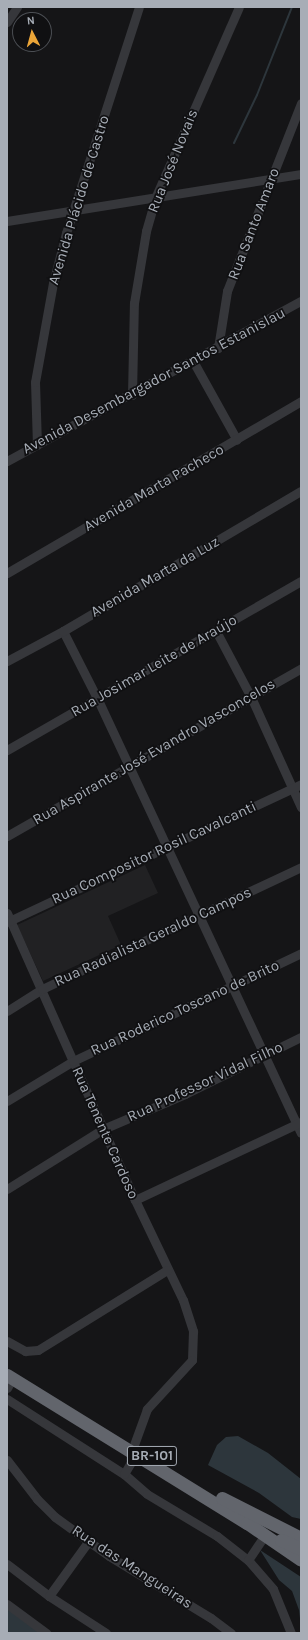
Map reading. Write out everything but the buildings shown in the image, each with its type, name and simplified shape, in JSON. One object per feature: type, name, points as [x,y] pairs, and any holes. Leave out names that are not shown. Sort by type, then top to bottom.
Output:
[{"type":"highway","name":"BR-101","points":[[7,1365],[247,1523]]},
{"type":"highway","name":"BR-101","points":[[9,1381],[135,1449],[236,1506],[301,1538]]},
{"type":"highway","points":[[247,1523],[301,1560]]},
{"type":"highway","points":[[247,1523],[301,1549]]},
{"type":"street","points":[[7,22],[17,7]]},
{"type":"street","name":"Avenida Plácido de Castro","points":[[37,445],[35,401],[38,362],[53,283],[138,7]]},
{"type":"street","name":"Rua José Novais","points":[[132,395],[134,303],[146,231],[156,196],[239,7]]},
{"type":"street","name":"Rua Santo Amaro","points":[[218,348],[227,291],[301,103]]},
{"type":"street","points":[[7,221],[301,174]]},
{"type":"street","name":"Avenida Desembargador Santos Estanislau","points":[[7,461],[132,395],[301,301]]},
{"type":"street","points":[[193,361],[237,440]]},
{"type":"street","name":"Avenida Marta Pacheco","points":[[7,573],[301,402]]},
{"type":"street","name":"Avenida Marta da Luz","points":[[7,661],[63,631],[301,492]]},
{"type":"street","name":"Rua Josimar Leite de Araújo","points":[[7,750],[98,700],[301,581]]},
{"type":"street","points":[[216,630],[297,786],[301,807]]},
{"type":"street","points":[[63,631],[98,700],[198,916],[299,1123],[301,1133]]},
{"type":"street","name":"Rua Aspirante José Evandro Vasconcelos","points":[[7,836],[129,768],[301,668]]},
{"type":"street","name":"Rua Compositor Rosil Cavalcanti","points":[[8,918],[297,786]]},
{"type":"street","name":"Rua Radialista Geraldo Campos","points":[[7,1011],[42,990],[301,867]]},
{"type":"street","name":"Rua Tenente Cardoso","points":[[8,918],[42,990],[135,1200],[189,1314],[194,1354],[188,1367],[147,1409],[135,1449]]},
{"type":"street","name":"Rua Roderico Toscano de Brito","points":[[7,1101],[73,1061],[301,953]]},
{"type":"street","name":"Rua Professor Vidal Filho","points":[[7,1189],[104,1128],[185,1094],[301,1037]]},
{"type":"street","points":[[135,1200],[299,1123]]},
{"type":"street","points":[[7,1342],[25,1351],[31,1351],[50,1342],[168,1270]]},
{"type":"street","points":[[7,1399],[124,1474],[147,1494],[217,1536],[248,1560],[273,1589],[291,1633]]},
{"type":"street","points":[[124,1474],[135,1449]]},
{"type":"street","name":"Rua das Mangueiras","points":[[7,1460],[37,1499],[55,1517],[88,1542],[127,1568],[211,1618],[231,1633]]},
{"type":"street","points":[[248,1560],[264,1536]]},
{"type":"street","points":[[49,1596],[88,1542]]},
{"type":"street","points":[[7,1564],[49,1596],[106,1633]]},
{"type":"street","points":[[7,1604],[46,1633]]},
{"type":"shaded area","points":[[145,865],[158,893],[108,916],[121,945],[43,981],[17,925]]},
{"type":"shaded area","points":[[238,1436],[268,1453],[301,1479],[301,1519],[292,1517],[259,1493],[208,1465],[217,1445],[226,1437]]},
{"type":"shaded area","points":[[260,1550],[301,1577],[301,1627],[299,1610],[292,1591],[279,1580]]},
{"type":"shaded area","points":[[7,1606],[41,1633],[7,1633]]},
{"type":"waterway","points":[[234,143],[257,95],[292,7]]}]
